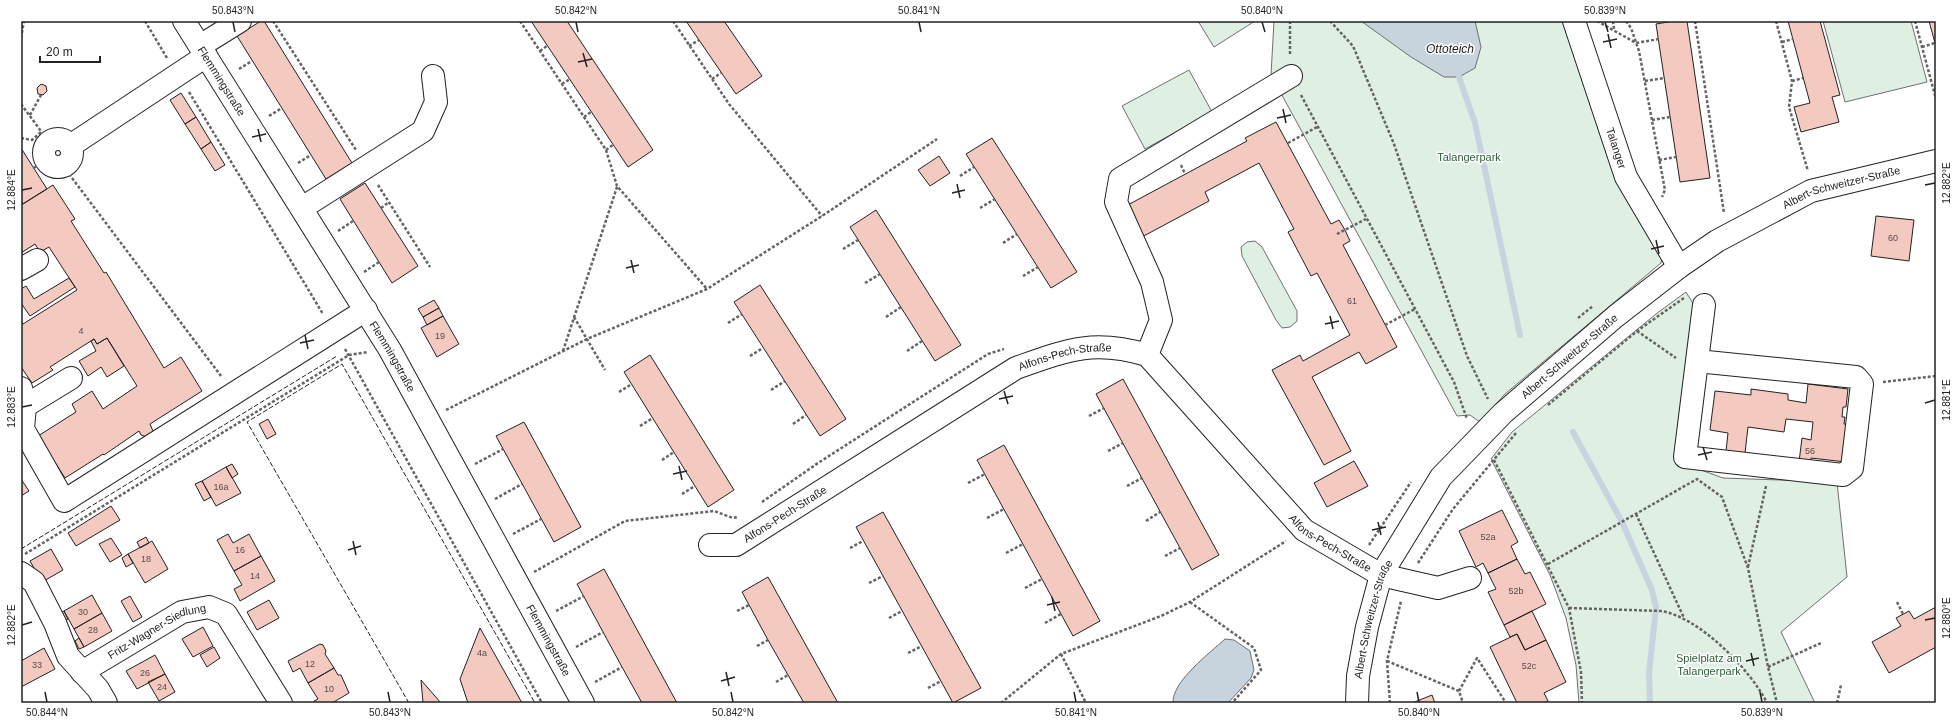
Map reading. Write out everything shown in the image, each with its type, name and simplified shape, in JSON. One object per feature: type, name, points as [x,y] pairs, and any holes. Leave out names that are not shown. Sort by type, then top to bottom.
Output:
[{"type":"street","name":"Flemmingstraße","points":[[184,21],[390,350],[580,697]]},
{"type":"street","points":[[46,153],[70,160],[70,146],[178,74],[203,51],[240,21]]},
{"type":"street","name":"Talanger","points":[[1574,21],[1626,177],[1679,266]]},
{"type":"street","points":[[302,208],[423,131],[436,102],[433,76]]},
{"type":"street","points":[[1147,355],[1161,320],[1152,282],[1119,213],[1116,202],[1120,179],[1291,76]]},
{"type":"street","name":"Albert-Schweitzer-Straße","points":[[1357,703],[1358,676],[1367,627],[1381,575],[1441,477],[1503,413],[1616,316],[1679,266],[1717,241],[1814,191],[1936,160]]},
{"type":"street","points":[[1695,301],[1696,366],[1685,457],[1843,474],[1852,468],[1862,384],[1856,377],[1696,366]]},
{"type":"street","points":[[71,378],[23,397],[22,428],[64,501],[234,392],[366,310]]},
{"type":"street","name":"Alfons-Pech-Straße","points":[[710,545],[736,544],[1016,368],[1065,350],[1085,347],[1125,348],[1147,355],[1304,530],[1381,575],[1438,588],[1470,578]]},
{"type":"street","points":[[22,566],[34,582],[55,623],[68,656],[98,689],[106,703]]},
{"type":"street","name":"Fritz-Wagner-Siedlung","points":[[82,672],[182,612],[210,607],[226,614],[282,703]]},
{"type":"path","points":[[21,38],[24,21]]},
{"type":"path","points":[[144,21],[178,74],[349,355],[542,703]]},
{"type":"path","points":[[273,21],[430,267]]},
{"type":"path","points":[[520,21],[606,150],[617,186],[707,289]]},
{"type":"path","points":[[672,21],[729,104],[822,216]]},
{"type":"path","points":[[1290,21],[1291,76],[1454,382],[1466,419]]},
{"type":"path","points":[[1330,21],[1353,46],[1394,144],[1467,356],[1488,399],[1518,430],[1453,509],[1407,580],[1387,661],[1390,703]]},
{"type":"path","points":[[1613,21],[1614,30]]},
{"type":"path","points":[[1626,21],[1631,28],[1636,42],[1665,190],[1651,220]]},
{"type":"path","points":[[1695,21],[1724,214]]},
{"type":"path","points":[[1776,21],[1792,81],[1789,107],[1814,191]]},
{"type":"path","points":[[1915,21],[1936,99]]},
{"type":"path","points":[[1601,24],[1636,42],[1658,39]]},
{"type":"path","points":[[689,46],[699,40]]},
{"type":"path","points":[[1782,42],[1793,40]]},
{"type":"path","points":[[1922,47],[1935,43]]},
{"type":"path","points":[[540,51],[547,46]]},
{"type":"path","points":[[712,79],[721,73]]},
{"type":"path","points":[[1644,81],[1664,78]]},
{"type":"path","points":[[1792,81],[1803,78]]},
{"type":"path","points":[[562,84],[570,79]]},
{"type":"path","points":[[30,116],[41,94]]},
{"type":"path","points":[[21,104],[30,116],[46,153]]},
{"type":"path","points":[[584,117],[591,112]]},
{"type":"path","points":[[1652,120],[1670,117]]},
{"type":"path","points":[[1288,143],[1318,127]]},
{"type":"path","points":[[21,138],[32,140],[46,153],[234,392]]},
{"type":"path","points":[[428,419],[587,339],[707,289],[822,216],[937,139]]},
{"type":"path","points":[[606,150],[613,145]]},
{"type":"path","points":[[1659,160],[1676,157]]},
{"type":"path","points":[[960,176],[974,167]]},
{"type":"path","points":[[563,351],[617,186]]},
{"type":"path","points":[[980,208],[994,199]]},
{"type":"path","points":[[381,208],[389,202]]},
{"type":"path","points":[[1337,234],[1366,219]]},
{"type":"path","points":[[1003,243],[1017,234]]},
{"type":"path","points":[[843,249],[858,240]]},
{"type":"path","points":[[1023,276],[1038,267]]},
{"type":"path","points":[[865,283],[880,274]]},
{"type":"path","points":[[1547,406],[1637,331],[1695,301]]},
{"type":"path","points":[[886,317],[901,307]]},
{"type":"path","points":[[1385,325],[1415,309]]},
{"type":"path","points":[[728,323],[742,314]]},
{"type":"path","points":[[574,317],[605,370]]},
{"type":"path","points":[[1637,331],[1696,366]]},
{"type":"path","points":[[907,351],[922,341]]},
{"type":"path","points":[[759,504],[818,463],[988,354],[1011,347]]},
{"type":"path","points":[[750,356],[763,348]]},
{"type":"path","points":[[22,566],[26,552],[349,355],[390,350]]},
{"type":"path","points":[[1862,384],[1936,376]]},
{"type":"path","points":[[771,390],[785,381]]},
{"type":"path","points":[[619,392],[632,384]]},
{"type":"path","points":[[1089,416],[1104,408]]},
{"type":"path","points":[[793,424],[806,415]]},
{"type":"path","points":[[640,426],[653,418]]},
{"type":"path","points":[[1108,451],[1123,443]]},
{"type":"path","points":[[458,473],[503,449]]},
{"type":"path","points":[[662,460],[674,452]]},
{"type":"path","points":[[1494,460],[1569,608],[1581,672],[1582,703]]},
{"type":"path","points":[[1748,568],[1770,466]]},
{"type":"path","points":[[968,483],[985,474]]},
{"type":"path","points":[[1127,486],[1142,478]]},
{"type":"path","points":[[1548,564],[1697,479],[1722,496],[1748,568],[1768,667],[1777,703]]},
{"type":"path","points":[[476,509],[522,484]]},
{"type":"path","points":[[682,494],[695,486]]},
{"type":"path","points":[[987,518],[1004,509]]},
{"type":"path","points":[[516,582],[625,522],[714,511],[733,518],[739,517]]},
{"type":"path","points":[[1146,521],[1160,512]]},
{"type":"path","points":[[1636,514],[1684,618]]},
{"type":"path","points":[[495,544],[541,518]]},
{"type":"path","points":[[1001,703],[1061,654],[1161,616],[1190,602],[1304,530]]},
{"type":"path","points":[[850,548],[863,541]]},
{"type":"path","points":[[1006,553],[1023,544]]},
{"type":"path","points":[[1165,556],[1180,548]]},
{"type":"path","points":[[869,583],[883,576]]},
{"type":"path","points":[[1025,588],[1042,579]]},
{"type":"path","points":[[538,621],[584,596]]},
{"type":"path","points":[[1190,602],[1254,648],[1261,670],[1232,703]]},
{"type":"path","points":[[1897,602],[1903,614]]},
{"type":"path","points":[[737,611],[749,605]]},
{"type":"path","points":[[1569,608],[1661,611],[1671,612],[1684,618],[1728,651],[1761,692],[1767,703]]},
{"type":"path","points":[[889,618],[902,611]]},
{"type":"path","points":[[1045,623],[1061,614]]},
{"type":"path","points":[[558,656],[603,632]]},
{"type":"path","points":[[757,646],[768,640]]},
{"type":"path","points":[[1768,667],[1821,643]]},
{"type":"path","points":[[908,653],[922,646]]},
{"type":"path","points":[[1061,654],[1086,703]]},
{"type":"path","points":[[1463,703],[1459,691],[1477,658],[1506,703]]},
{"type":"path","points":[[1387,661],[1459,691]]},
{"type":"path","points":[[580,697],[622,667]]},
{"type":"path","points":[[776,682],[788,675]]},
{"type":"path","points":[[928,688],[941,681]]},
{"type":"path","points":[[1837,703],[1841,685]]},
{"type":"green space","points":[[1198,21],[1255,21],[1214,47]]},
{"type":"green space","name":"Talangerpark","points":[[1274,21],[1567,21],[1663,250],[1661,263],[1505,394],[1480,422],[1470,415],[1457,416],[1271,75]]},
{"type":"green space","points":[[1823,21],[1911,21],[1927,82],[1845,102]]},
{"type":"green space","points":[[1189,70],[1212,112],[1145,149],[1122,106]]},
{"type":"green space","points":[[1255,241],[1262,247],[1297,311],[1297,321],[1290,327],[1282,328],[1276,320],[1242,256],[1241,247],[1247,242]]},
{"type":"green space","name":"Spielplatz am Talangerpark","points":[[1686,292],[1697,310],[1679,449],[1701,470],[1723,478],[1837,482],[1847,577],[1781,632],[1815,703],[1579,703],[1576,665],[1566,618],[1550,575],[1491,459],[1512,432],[1656,314]]},
{"type":"water","name":"Ottoteich","points":[[1361,21],[1475,21],[1481,47],[1475,68],[1459,77],[1444,77],[1411,57]]},
{"type":"water","points":[[1225,639],[1234,640],[1250,651],[1254,670],[1251,678],[1228,703],[1173,703],[1174,695],[1185,677]]},
{"type":"building","points":[[261,21],[264,21],[352,163],[326,179],[237,36]]},
{"type":"building","points":[[531,21],[567,21],[653,150],[628,167]]},
{"type":"building","points":[[686,21],[724,21],[762,76],[736,94]]},
{"type":"building","points":[[1674,21],[1687,21],[1710,178],[1680,182],[1656,24]]},
{"type":"building","points":[[1788,21],[1820,21],[1840,95],[1832,97],[1839,122],[1801,132],[1794,107],[1810,103]]},
{"type":"building","points":[[1929,21],[1936,21],[1936,47],[1935,43]]},
{"type":"building","points":[[41,84],[46,86],[47,91],[43,95],[38,94],[37,88]]},
{"type":"building","points":[[181,93],[196,117],[185,124],[170,100]]},
{"type":"building","points":[[196,117],[211,142],[201,149],[185,124]]},
{"type":"building","points":[[1276,122],[1331,224],[1339,220],[1345,230],[1350,241],[1343,245],[1397,347],[1366,364],[1359,352],[1312,377],[1351,451],[1324,465],[1272,370],[1300,355],[1303,361],[1350,335],[1317,273],[1311,276],[1288,232],[1294,229],[1259,163],[1205,192],[1209,201],[1140,238],[1124,207],[1247,141],[1245,138]]},
{"type":"building","points":[[992,138],[1077,272],[1051,288],[966,154]]},
{"type":"building","points":[[211,142],[225,165],[215,171],[201,149]]},
{"type":"building","points":[[21,148],[47,189],[23,204],[21,200]]},
{"type":"building","points":[[939,156],[950,173],[930,186],[918,170]]},
{"type":"building","points":[[365,183],[418,266],[392,283],[340,199]]},
{"type":"building","points":[[53,185],[75,219],[71,221],[104,273],[106,272],[164,368],[181,357],[202,391],[150,424],[153,431],[147,437],[141,435],[139,431],[104,455],[103,454],[65,478],[38,436],[76,412],[72,404],[92,391],[103,409],[137,386],[107,338],[97,344],[94,339],[50,367],[53,370],[32,383],[21,367],[21,320],[23,324],[77,290],[49,247],[40,252],[35,244],[21,253],[21,205]]},
{"type":"building","points":[[876,210],[961,345],[935,361],[850,227]]},
{"type":"building","points":[[1876,216],[1914,220],[1909,261],[1871,256]]},
{"type":"building","points":[[69,278],[75,287],[30,316],[21,303],[21,289],[26,286],[34,299]]},
{"type":"building","points":[[760,285],[846,419],[820,436],[734,302]]},
{"type":"building","points":[[434,300],[439,308],[423,317],[418,309]]},
{"type":"building","points":[[439,308],[443,316],[427,325],[423,317]]},
{"type":"building","points":[[443,316],[459,344],[437,357],[421,328]]},
{"type":"building","points":[[107,338],[124,366],[107,377],[101,367],[88,376],[79,361],[96,351],[91,341],[94,339],[97,344]]},
{"type":"building","points":[[650,355],[734,490],[708,507],[624,372]]},
{"type":"building","points":[[1123,379],[1219,555],[1192,570],[1096,394]]},
{"type":"building","points":[[1808,384],[1848,389],[1846,407],[1843,407],[1842,417],[1845,417],[1844,424],[1850,425],[1846,462],[1811,458],[1811,463],[1799,462],[1802,438],[1811,440],[1813,422],[1786,419],[1784,432],[1748,427],[1745,453],[1726,451],[1728,433],[1710,430],[1715,391],[1751,395],[1751,389],[1788,394],[1788,400],[1806,403]]},
{"type":"building","points":[[268,419],[276,434],[267,439],[259,424]]},
{"type":"building","points":[[524,422],[581,527],[554,542],[496,436]]},
{"type":"building","points":[[1004,445],[1100,621],[1073,636],[977,460]]},
{"type":"building","points":[[1354,461],[1368,486],[1327,507],[1314,483]]},
{"type":"building","points":[[232,464],[238,474],[232,478],[226,467]]},
{"type":"building","points":[[226,467],[241,493],[216,506],[202,481]]},
{"type":"building","points":[[21,479],[29,491],[21,496]]},
{"type":"building","points":[[202,481],[211,497],[204,501],[195,484]]},
{"type":"building","points":[[111,506],[120,520],[76,546],[68,533]]},
{"type":"building","points":[[1502,510],[1518,542],[1511,546],[1517,559],[1488,573],[1483,563],[1476,567],[1459,531]]},
{"type":"building","points":[[883,512],[981,688],[953,703],[856,527]]},
{"type":"building","points":[[228,534],[233,543],[249,534],[261,556],[234,571],[217,540]]},
{"type":"building","points":[[146,537],[149,543],[140,548],[137,542]]},
{"type":"building","points":[[111,538],[122,555],[110,562],[99,544]]},
{"type":"building","points":[[152,541],[168,569],[145,583],[128,554]]},
{"type":"building","points":[[51,549],[63,570],[42,582],[30,561]]},
{"type":"building","points":[[128,554],[133,563],[126,567],[122,558]]},
{"type":"building","points":[[261,556],[275,581],[240,601],[234,589],[242,585],[234,571]]},
{"type":"building","points":[[1517,559],[1525,574],[1530,572],[1546,604],[1504,625],[1488,592],[1496,589],[1488,573]]},
{"type":"building","points":[[604,569],[677,703],[642,703],[622,667],[577,584]]},
{"type":"building","points":[[768,577],[838,703],[804,703],[768,640],[742,592]]},
{"type":"building","points":[[92,595],[102,613],[74,629],[64,611]]},
{"type":"building","points":[[130,596],[142,617],[133,622],[121,601]]},
{"type":"building","points":[[269,600],[279,618],[257,630],[247,612]]},
{"type":"building","points":[[1936,607],[1936,647],[1889,673],[1872,642],[1901,626],[1896,618],[1909,611],[1914,619]]},
{"type":"building","points":[[64,611],[68,619],[63,622],[59,614]]},
{"type":"building","points":[[1532,611],[1546,640],[1525,650],[1517,634],[1510,637],[1504,625]]},
{"type":"building","points":[[102,613],[112,631],[84,647],[74,629]]},
{"type":"building","points":[[203,627],[213,646],[193,657],[182,639]]},
{"type":"building","points":[[480,628],[522,703],[468,703],[460,679]]},
{"type":"building","points":[[1517,634],[1525,650],[1546,640],[1566,682],[1544,693],[1548,701],[1543,703],[1517,703],[1490,647]]},
{"type":"building","points":[[79,638],[84,647],[79,649],[75,641]]},
{"type":"building","points":[[320,644],[323,645],[326,651],[325,654],[334,668],[308,683],[300,668],[293,672],[288,661]]},
{"type":"building","points":[[214,647],[220,658],[207,667],[200,655]]},
{"type":"building","points":[[44,648],[55,669],[21,687],[21,661]]},
{"type":"building","points":[[155,655],[165,674],[137,689],[126,671]]},
{"type":"building","points":[[334,668],[338,675],[341,675],[349,693],[332,703],[315,703],[314,701],[318,699],[308,683]]},
{"type":"building","points":[[165,674],[175,692],[159,701],[148,682]]},
{"type":"building","points":[[421,680],[441,703],[423,703]]},
{"type":"building","points":[[1432,695],[1435,703],[1412,703]]},
{"type":"waterway","points":[[1459,77],[1475,123],[1520,335]]},
{"type":"waterway","points":[[1573,432],[1622,522],[1652,590],[1656,608],[1649,673],[1650,703]]},
{"type":"fence","points":[[21,549],[337,356]]},
{"type":"fence","points":[[409,703],[247,422],[342,364],[535,703]]}]
